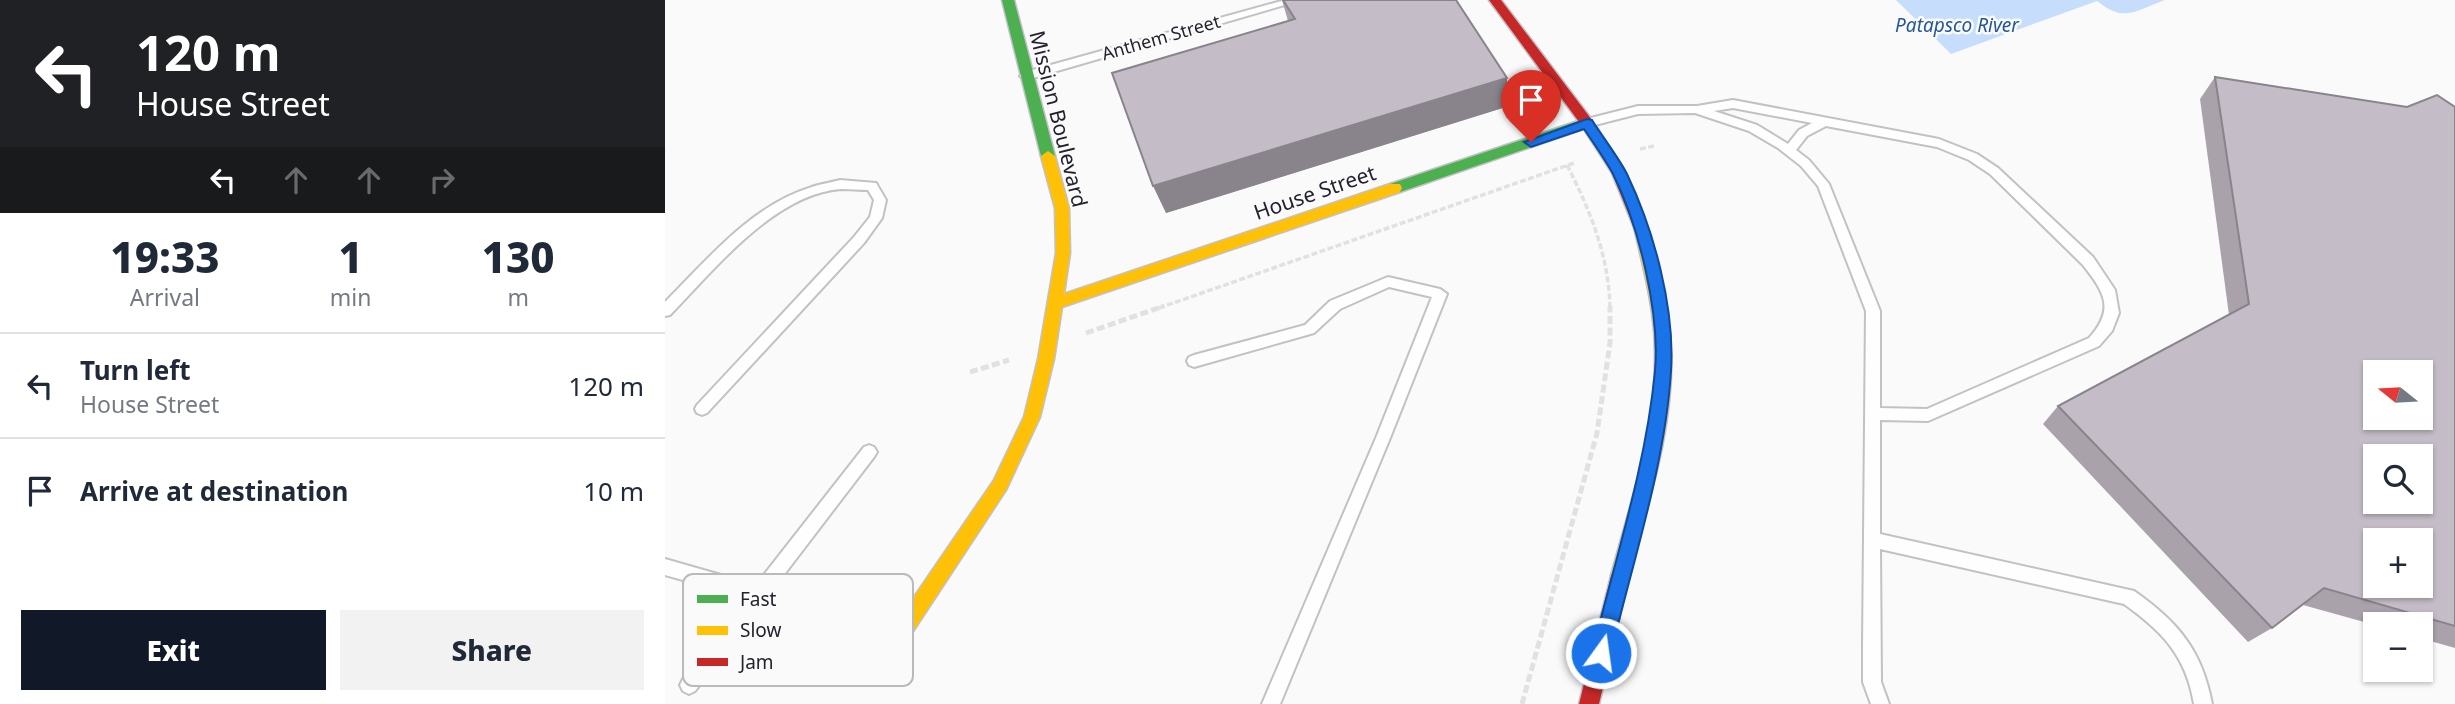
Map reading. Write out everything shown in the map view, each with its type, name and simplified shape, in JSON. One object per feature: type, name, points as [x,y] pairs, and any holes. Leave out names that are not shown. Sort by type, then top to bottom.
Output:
[{"type":"street","name":"Mission Boulevard","points":[[913,615],[1000,485],[1032,417],[1056,303],[1063,253],[1062,208],[1008,0]]},
{"type":"street","points":[[1495,0],[1587,123],[1619,172],[1642,231],[1660,314],[1663,369],[1652,447],[1589,704]]},
{"type":"street","name":"House Street","points":[[1056,303],[1587,123]]},
{"type":"lane","name":"Anthem Street","points":[[1026,76],[1297,0]]},
{"type":"lane","points":[[1587,123],[1638,110],[1696,109],[1733,104],[1939,143],[1973,157],[1994,171],[2088,261],[2110,294],[2112,313],[2107,327],[2094,342],[1928,415],[1874,414]]},
{"type":"lane","points":[[1696,109],[1753,128],[1789,150],[1823,184],[1873,311],[1872,681],[1880,704]]},
{"type":"lane","points":[[1789,150],[1803,133],[1823,122]]},
{"type":"lane","points":[[665,311],[761,219],[793,198],[850,182],[872,186],[880,200],[876,218],[859,240],[702,409]]},
{"type":"lane","points":[[1194,361],[1309,329],[1335,305],[1388,282],[1440,294],[1383,439],[1271,704]]},
{"type":"lane","points":[[774,574],[869,452]]},
{"type":"lane","points":[[1872,540],[2128,597],[2161,619],[2189,654],[2203,704]]},
{"type":"lane","points":[[665,567],[689,574]]},
{"type":"path","points":[[1098,329],[1567,165],[1597,226],[1604,254],[1609,287],[1611,354],[1598,432],[1522,704]]},
{"type":"path","points":[[969,372],[984,368]]},
{"type":"water","name":"Patapsco River","points":[[1896,0],[2165,0],[2130,13],[2115,12],[2097,1],[1951,54]]},
{"type":"building","points":[[1283,0],[1456,0],[1507,78],[1153,186],[1112,73],[1295,19]]},
{"type":"building","points":[[2215,77],[2407,107],[2437,95],[2455,107],[2455,626],[2433,620],[2433,612],[2407,612],[2324,588],[2272,628],[2058,406],[2249,304]]},
{"type":"traffic: fast","points":[[1008,0],[1048,156]]},
{"type":"traffic: fast","points":[[1395,188],[1587,123]]},
{"type":"traffic: slow","points":[[913,615],[1000,485],[1032,417],[1046,359],[1063,253],[1062,208],[1048,156]]},
{"type":"traffic: slow","points":[[1056,303],[1395,188]]},
{"type":"traffic: slow","points":[[1620,576],[1652,448],[1663,370],[1660,317],[1642,231]]},
{"type":"traffic: jam","points":[[1495,0],[1587,123],[1619,172],[1642,231]]},
{"type":"traffic: jam","points":[[1589,704],[1620,576]]},
{"type":"route","points":[[1531,142],[1587,123],[1619,172],[1630,199],[1642,231],[1660,314],[1663,369],[1652,447],[1601,653]]}]
